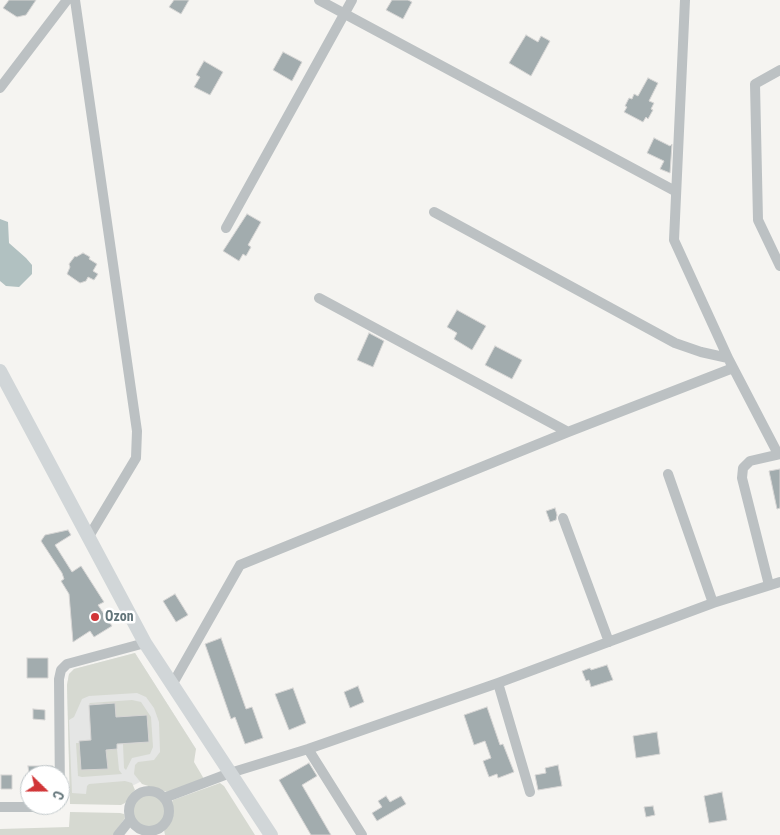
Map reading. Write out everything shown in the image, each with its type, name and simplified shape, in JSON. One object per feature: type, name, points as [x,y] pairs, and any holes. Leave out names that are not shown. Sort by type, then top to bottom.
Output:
[{"type":"street","points":[[0,88],[67,0]]},
{"type":"street","points":[[75,0],[138,431],[136,458],[88,538]]},
{"type":"street","points":[[319,0],[675,191]]},
{"type":"street","points":[[226,228],[352,0]]},
{"type":"street","points":[[685,0],[674,240],[732,368],[779,454],[750,462],[743,468],[742,478],[769,585]]},
{"type":"street","points":[[780,70],[756,84],[758,220],[780,266]]},
{"type":"street","points":[[434,212],[675,343],[701,352],[728,358]]},
{"type":"street","points":[[319,298],[568,432]]},
{"type":"street","points":[[172,685],[240,565],[568,432],[732,368]]},
{"type":"street","points":[[0,371],[145,643],[270,835]]},
{"type":"street","points":[[668,474],[713,603]]},
{"type":"street","points":[[563,518],[609,642]]},
{"type":"street","points":[[164,798],[230,773],[308,749],[498,683],[713,603],[780,582]]},
{"type":"street","points":[[60,765],[59,680],[61,670],[67,664],[145,643]]},
{"type":"street","points":[[498,683],[530,792]]},
{"type":"street","points":[[308,749],[362,835]]},
{"type":"street","points":[[153,791],[164,798],[169,809],[166,821],[157,829],[143,833],[130,820],[128,814],[131,801],[141,792],[153,791]]},
{"type":"street","points":[[0,807],[20,807]]},
{"type":"street","points":[[118,835],[130,820]]},
{"type":"shaded area","points":[[0,219],[8,222],[9,243],[32,265],[32,274],[19,287],[6,286],[0,281]]},
{"type":"shaded area","points":[[135,653],[196,749],[132,786],[122,795],[70,795],[67,685],[69,674],[74,669]]},
{"type":"shaded area","points":[[135,653],[196,749],[194,762],[204,779],[167,792],[142,784],[134,774],[135,765],[138,762],[154,760],[160,752],[159,722],[154,708],[146,697],[137,693],[89,696],[82,699],[74,717],[69,720],[72,793],[86,794],[89,784],[125,781],[132,783],[135,790],[125,803],[121,805],[70,804],[67,685],[69,674],[74,669]]},
{"type":"shaded area","points":[[132,700],[141,702],[151,717],[153,747],[150,754],[132,758],[126,770],[124,768],[123,744],[149,742],[147,715],[116,717],[115,703],[89,704]]},
{"type":"shaded area","points":[[76,743],[80,743],[81,770],[107,769],[106,750],[117,749],[119,770],[122,774],[78,776]]},
{"type":"shaded area","points":[[220,783],[224,786],[255,835],[165,835],[164,830],[172,816],[171,804],[173,800]]},
{"type":"shaded area","points":[[149,794],[161,799],[166,811],[161,823],[149,828],[137,823],[132,811],[137,799]]},
{"type":"shaded area","points":[[70,812],[120,813],[124,814],[125,818],[113,835],[0,835],[0,829],[69,827]]},
{"type":"building","points":[[9,0],[36,0],[26,15],[17,17],[3,8]]},
{"type":"building","points":[[174,0],[189,0],[181,14],[169,7]]},
{"type":"building","points":[[392,0],[408,0],[412,2],[403,19],[386,10]]},
{"type":"building","points":[[526,35],[538,42],[541,36],[550,41],[531,76],[509,63]]},
{"type":"building","points":[[283,52],[302,62],[292,81],[273,70]]},
{"type":"building","points":[[204,61],[223,72],[210,95],[194,87],[200,77],[196,75]]},
{"type":"building","points":[[648,78],[658,83],[649,101],[654,103],[651,109],[653,110],[648,119],[646,117],[643,122],[624,112],[629,98],[632,99],[634,94],[638,96]]},
{"type":"building","points":[[654,138],[670,146],[672,144],[670,173],[660,169],[664,161],[647,153]]},
{"type":"building","points":[[247,214],[261,222],[248,245],[251,247],[246,256],[243,254],[239,261],[223,251]]},
{"type":"building","points":[[83,253],[97,264],[93,271],[98,274],[94,280],[88,277],[86,281],[80,283],[67,274],[70,267],[69,264],[75,256]]},
{"type":"building","points":[[457,310],[486,326],[472,350],[454,339],[457,333],[447,327]]},
{"type":"building","points":[[369,333],[384,341],[373,367],[357,360]]},
{"type":"building","points":[[495,346],[522,360],[512,379],[485,365]]},
{"type":"building","points":[[780,469],[780,508],[777,509],[769,471]]},
{"type":"building","points":[[555,508],[556,520],[550,522],[546,511]]},
{"type":"building","points":[[68,530],[71,535],[55,545],[72,572],[81,566],[104,602],[98,605],[112,626],[94,637],[90,631],[73,642],[69,594],[61,581],[64,579],[62,573],[41,541],[45,535]]},
{"type":"building","points":[[175,594],[188,615],[176,622],[163,601]]},
{"type":"building","points":[[221,638],[246,709],[252,707],[263,738],[245,744],[235,717],[231,719],[205,644]]},
{"type":"building","points":[[27,658],[48,658],[48,678],[27,678]]},
{"type":"building","points":[[607,665],[613,680],[591,687],[589,680],[586,681],[582,671]]},
{"type":"building","points":[[358,686],[364,702],[350,708],[344,692]]},
{"type":"building","points":[[293,688],[306,723],[289,730],[275,694]]},
{"type":"building","points":[[115,703],[116,717],[147,715],[149,742],[117,744],[117,749],[106,750],[108,769],[81,770],[79,741],[91,740],[89,705]]},
{"type":"building","points":[[487,707],[500,745],[503,744],[514,772],[498,778],[497,774],[489,777],[483,761],[491,758],[485,741],[474,745],[464,715]]},
{"type":"building","points":[[33,709],[45,710],[45,720],[33,719]]},
{"type":"building","points":[[657,732],[660,754],[636,758],[633,736]]},
{"type":"building","points":[[309,763],[317,776],[302,785],[331,835],[311,835],[279,780]]},
{"type":"building","points":[[558,765],[562,786],[538,790],[535,775],[546,773],[545,768]]},
{"type":"building","points":[[1,775],[12,775],[12,789],[1,789]]},
{"type":"building","points":[[722,792],[727,820],[709,823],[704,796]]},
{"type":"building","points":[[386,796],[390,802],[401,796],[406,804],[377,821],[372,813],[382,807],[378,801]]},
{"type":"building","points":[[653,806],[655,815],[646,817],[644,807]]},
{"type":"place","name":"Ozon","points":[[95,617]]}]
